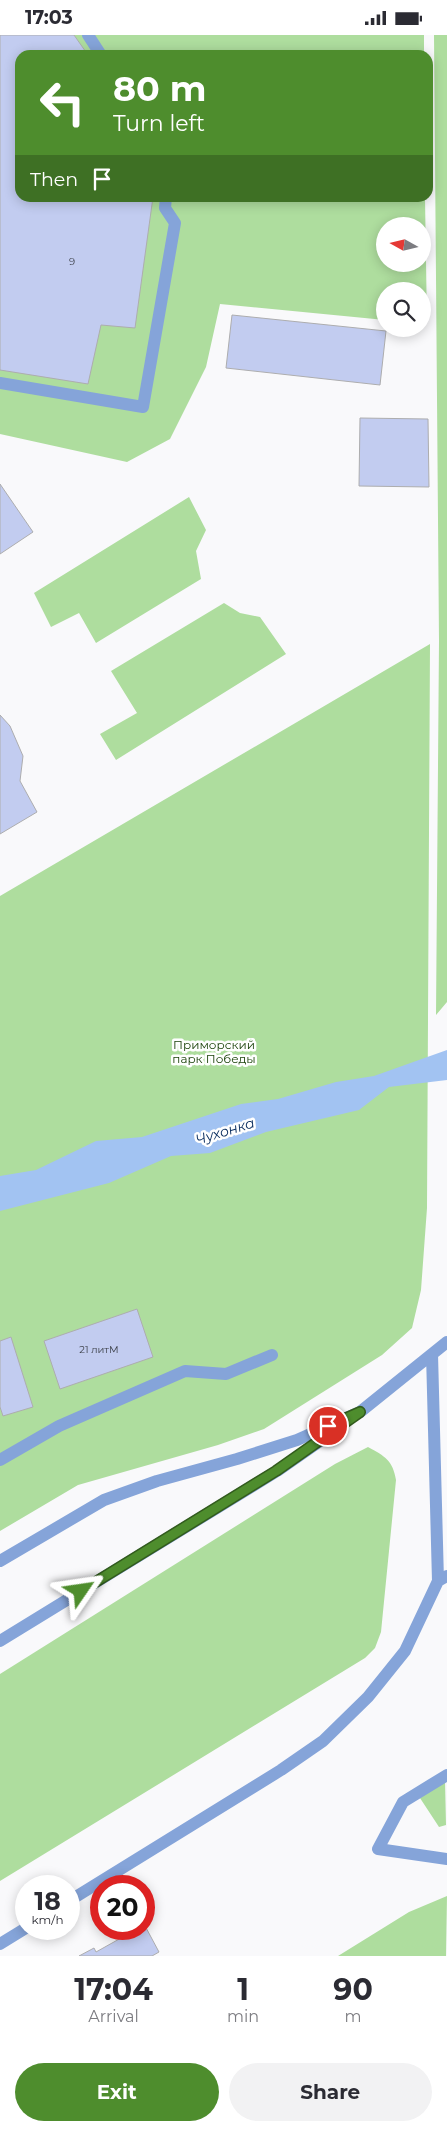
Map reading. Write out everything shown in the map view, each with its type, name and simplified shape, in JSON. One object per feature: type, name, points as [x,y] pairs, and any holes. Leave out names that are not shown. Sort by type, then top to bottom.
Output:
[{"type":"lane","points":[[88,35],[98,50]]},
{"type":"lane","points":[[0,383],[143,407],[175,223],[165,208],[166,202]]},
{"type":"lane","points":[[0,1641],[276,1471],[360,1412],[447,1342]]},
{"type":"lane","points":[[80,1894],[281,1770],[323,1741],[368,1697],[405,1651],[443,1578],[432,1354]]},
{"type":"lane","points":[[0,1460],[58,1426],[185,1371],[226,1374],[272,1355]]},
{"type":"lane","points":[[0,1561],[104,1500],[157,1481],[237,1459],[296,1440],[360,1412]]},
{"type":"lane","points":[[447,1775],[403,1802],[378,1849],[447,1859]]},
{"type":"lane","points":[[0,1944],[15,1935]]},
{"type":"green space","points":[[0,35],[424,35],[424,50],[15,50],[15,202],[425,202],[425,217],[376,217],[376,273],[426,273],[426,282],[376,282],[376,319],[220,304],[206,367],[170,439],[127,462],[0,434]]},
{"type":"green space","points":[[434,35],[447,35],[447,1002],[436,1015],[439,641]]},
{"type":"green space","points":[[189,497],[206,530],[196,551],[201,579],[96,643],[79,613],[51,627],[34,593]]},
{"type":"green space","points":[[224,603],[240,613],[260,617],[286,654],[116,760],[100,734],[137,713],[111,671]]},
{"type":"green space","name":"Приморский парк Победы","points":[[430,644],[427,1208],[421,1290],[412,1328],[382,1355],[264,1429],[218,1445],[78,1485],[0,1531],[0,896]]},
{"type":"green space","points":[[368,1447],[387,1460],[393,1468],[396,1480],[381,1632],[375,1648],[365,1658],[0,1881],[0,1674],[335,1464]]},
{"type":"green space","points":[[445,1780],[446,1825],[439,1827],[420,1798]]},
{"type":"green space","points":[[447,1896],[446,1956],[338,1956],[409,1912]]},
{"type":"water","name":"Чухонка","points":[[447,1050],[447,1080],[389,1087],[359,1110],[266,1132],[210,1153],[171,1156],[109,1183],[0,1211],[0,1176],[36,1170],[96,1141],[142,1137],[241,1104],[278,1099],[336,1082],[374,1076]]},
{"type":"building","points":[[0,35],[74,35],[84,50],[15,50],[15,202],[152,202],[135,328],[101,325],[88,384],[0,370]]},
{"type":"building","points":[[232,315],[376,330],[376,337],[385,337],[380,385],[226,368]]},
{"type":"building","points":[[360,418],[428,419],[429,487],[359,486]]},
{"type":"building","points":[[0,484],[33,532],[0,554]]},
{"type":"building","points":[[0,715],[10,726],[23,756],[20,781],[37,812],[0,834]]},
{"type":"building","points":[[137,1309],[153,1357],[60,1389],[44,1341]]},
{"type":"building","points":[[11,1337],[33,1407],[3,1416],[0,1407],[0,1341]]},
{"type":"building","points":[[117,1940],[153,1940],[159,1952],[152,1956],[79,1956],[94,1948],[96,1952]]},
{"type":"route","points":[[81,1591],[276,1471],[360,1412],[328,1426]]}]
